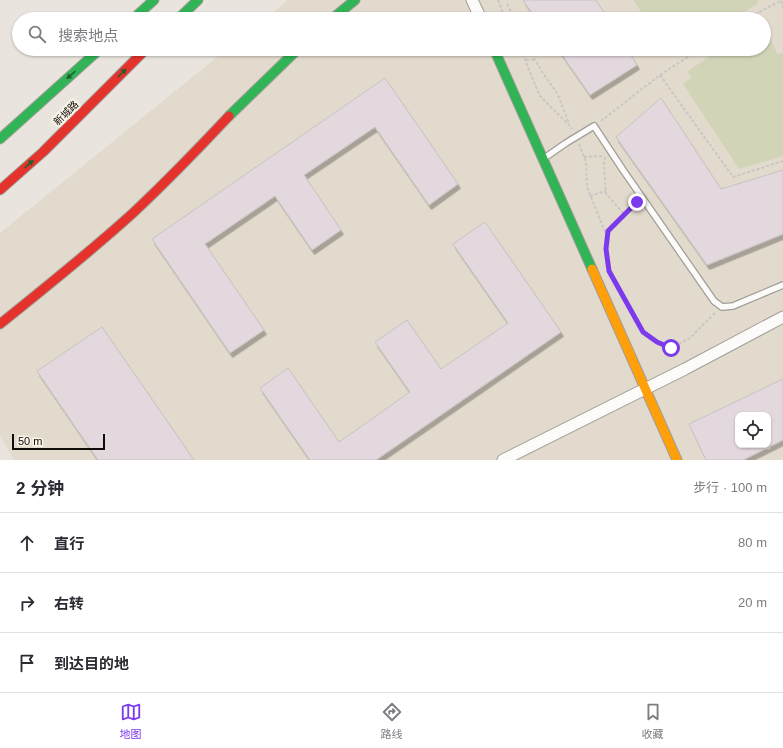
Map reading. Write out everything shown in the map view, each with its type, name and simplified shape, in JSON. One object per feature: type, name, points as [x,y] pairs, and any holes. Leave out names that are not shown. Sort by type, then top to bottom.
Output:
[{"type":"street","points":[[141,12],[154,0]]},
{"type":"street","points":[[185,12],[198,0]]},
{"type":"street","points":[[340,12],[355,0]]},
{"type":"street","points":[[472,0],[478,12]]},
{"type":"street","points":[[0,138],[92,56]]},
{"type":"street","name":"新城路","points":[[0,190],[43,152],[139,56]]},
{"type":"street","points":[[0,324],[109,234],[151,196],[184,164],[254,90],[290,56]]},
{"type":"street","points":[[497,56],[678,460]]},
{"type":"street","points":[[503,460],[646,389],[783,317]]},
{"type":"lane","points":[[543,159],[594,126],[714,301],[722,307],[733,306],[783,285]]},
{"type":"path","points":[[498,0],[502,12]]},
{"type":"path","points":[[759,12],[781,0],[783,8]]},
{"type":"path","points":[[507,4],[511,12]]},
{"type":"path","points":[[533,56],[557,93],[570,126]]},
{"type":"path","points":[[594,126],[660,75],[689,56]]},
{"type":"path","points":[[526,60],[536,60]]},
{"type":"path","points":[[660,75],[733,177],[783,161]]},
{"type":"path","points":[[584,157],[605,156],[604,166],[606,194],[625,215]]},
{"type":"path","points":[[590,196],[606,191]]},
{"type":"path","points":[[642,197],[608,231],[606,249],[609,271],[643,332],[657,342],[671,348],[690,338],[722,307]]},
{"type":"shaded area","points":[[288,0],[783,0],[783,460],[14,460],[0,436],[0,233],[218,56],[771,56],[771,12],[273,12]]},
{"type":"green space","points":[[633,0],[757,0],[758,3],[744,12],[641,12]]},
{"type":"green space","points":[[771,40],[777,54],[783,53],[783,156],[739,169],[683,84],[692,77],[687,72],[710,56],[771,56]]},
{"type":"building","points":[[523,0],[596,0],[604,12],[531,12]]},
{"type":"building","points":[[563,56],[631,56],[637,65],[590,95]]},
{"type":"building","points":[[385,78],[458,184],[429,205],[375,127],[304,175],[341,230],[312,250],[275,196],[205,244],[264,330],[230,353],[152,239]]},
{"type":"building","points":[[661,98],[721,189],[783,170],[783,234],[707,265],[616,137]]},
{"type":"building","points":[[485,222],[561,332],[376,460],[310,460],[260,388],[288,368],[339,442],[410,392],[375,342],[407,320],[441,369],[508,323],[453,244]]},
{"type":"building","points":[[102,327],[194,460],[98,460],[37,371]]},
{"type":"building","points":[[783,379],[783,440],[771,446],[771,412],[735,412],[735,448],[767,448],[743,460],[706,460],[689,424]]},
{"type":"traffic: fast","points":[[141,12],[154,0]]},
{"type":"traffic: fast","points":[[185,12],[198,0]]},
{"type":"traffic: fast","points":[[340,12],[355,0]]},
{"type":"traffic: fast","points":[[0,139],[92,56]]},
{"type":"traffic: fast","points":[[229,116],[291,56]]},
{"type":"traffic: fast","points":[[497,56],[592,269]]},
{"type":"traffic: slow","points":[[592,269],[677,460]]},
{"type":"traffic: jam","points":[[0,190],[43,152],[139,56]]},
{"type":"traffic: jam","points":[[0,324],[84,256],[133,213],[229,116]]},
{"type":"route","points":[[637,202],[608,231],[606,249],[609,271],[643,332],[657,342],[671,348]]}]
